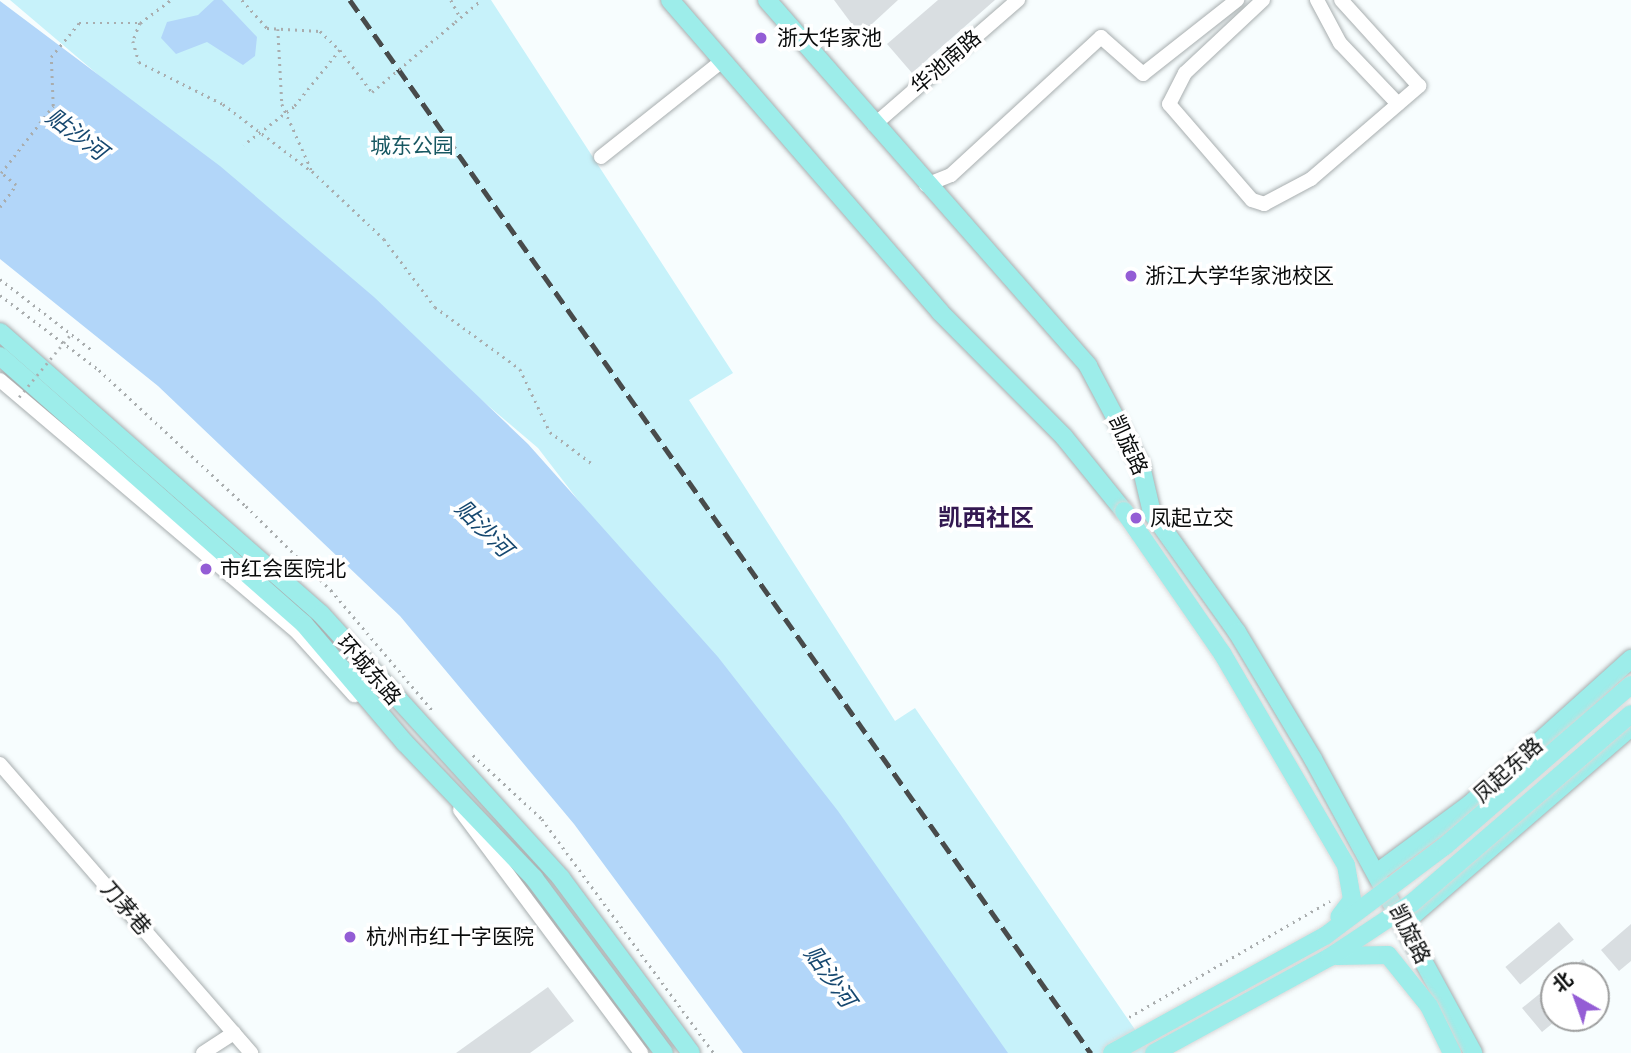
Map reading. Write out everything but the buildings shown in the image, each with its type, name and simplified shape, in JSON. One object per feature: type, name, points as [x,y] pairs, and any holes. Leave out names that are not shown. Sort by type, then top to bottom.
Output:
[{"type":"main road","points":[[670,0],[940,312],[1064,437],[1124,511],[1222,653],[1346,865],[1352,900],[1325,936]]},
{"type":"main road","name":"凯旋路","points":[[767,0],[874,125],[932,180],[1088,366],[1141,466],[1152,513],[1237,632],[1378,872],[1473,1053]]},
{"type":"main road","name":"环城东路","points":[[0,332],[321,614],[526,838],[691,1053]]},
{"type":"main road","name":"环城东路","points":[[0,356],[304,624],[431,769],[510,849],[664,1053]]},
{"type":"main road","name":"凤起东路","points":[[1378,872],[1470,804],[1631,659]]},
{"type":"main road","points":[[1111,1053],[1325,936],[1455,837],[1631,685]]},
{"type":"main road","points":[[1154,1053],[1330,957],[1412,903],[1631,714]]},
{"type":"main road","points":[[1404,923],[1631,727]]},
{"type":"main road","points":[[1330,957],[1388,955],[1429,1006],[1452,1053]]},
{"type":"street","name":"华池南路","points":[[874,125],[1018,0]]},
{"type":"street","points":[[932,180],[951,175],[1101,37],[1143,74],[1237,0]]},
{"type":"street","points":[[1263,0],[1185,73],[1169,104],[1252,201],[1279,201],[1419,86],[1341,0]]},
{"type":"street","points":[[1317,0],[1340,43],[1398,104]]},
{"type":"street","points":[[601,157],[722,61]]},
{"type":"street","name":"环城东路","points":[[0,380],[298,633],[431,769],[641,1053]]},
{"type":"street","name":"刀茅巷","points":[[3,772],[251,1053]]},
{"type":"street","points":[[203,1053],[234,1033]]},
{"type":"path","points":[[171,0],[140,23],[133,41],[139,62],[264,130],[312,172],[384,239],[435,307],[520,369],[551,432],[594,465]]},
{"type":"path","points":[[242,0],[267,29],[320,31],[340,50],[372,92],[481,0]]},
{"type":"path","points":[[451,0],[460,18]]},
{"type":"path","points":[[0,207],[16,185],[1,173],[53,106],[51,57],[79,23],[140,23]]},
{"type":"path","points":[[278,29],[277,70],[287,112],[312,172]]},
{"type":"path","points":[[244,145],[287,112],[340,50]]},
{"type":"path","points":[[0,279],[92,350]]},
{"type":"path","points":[[19,397],[71,334]]},
{"type":"path","points":[[1129,1017],[1333,899]]},
{"type":"green space","name":"城东公园","points":[[10,0],[491,0],[733,373],[689,400],[895,721],[915,708],[1151,1053],[1003,1053],[538,448]]},
{"type":"water","points":[[214,0],[222,0],[257,37],[255,56],[243,65],[207,42],[176,54],[161,38],[167,22],[198,15]]},
{"type":"water","name":"贴沙河","points":[[0,1],[220,166],[374,297],[528,444],[718,657],[838,811],[1008,1053],[743,1053],[574,824],[400,616],[158,386],[0,259]]},
{"type":"railway","points":[[350,0],[1091,1053]]},
{"type":"place","name":"浙大华家池","points":[[761,38]]},
{"type":"place","name":"浙江大学华家池校区","points":[[1131,276]]},
{"type":"place","name":"凤起立交","points":[[1136,518]]},
{"type":"place","name":"市红会医院北","points":[[206,569]]},
{"type":"place","name":"杭州市红十字医院","points":[[350,937]]},
{"type":"district","name":"凯西社区","points":[[986,519]]}]
